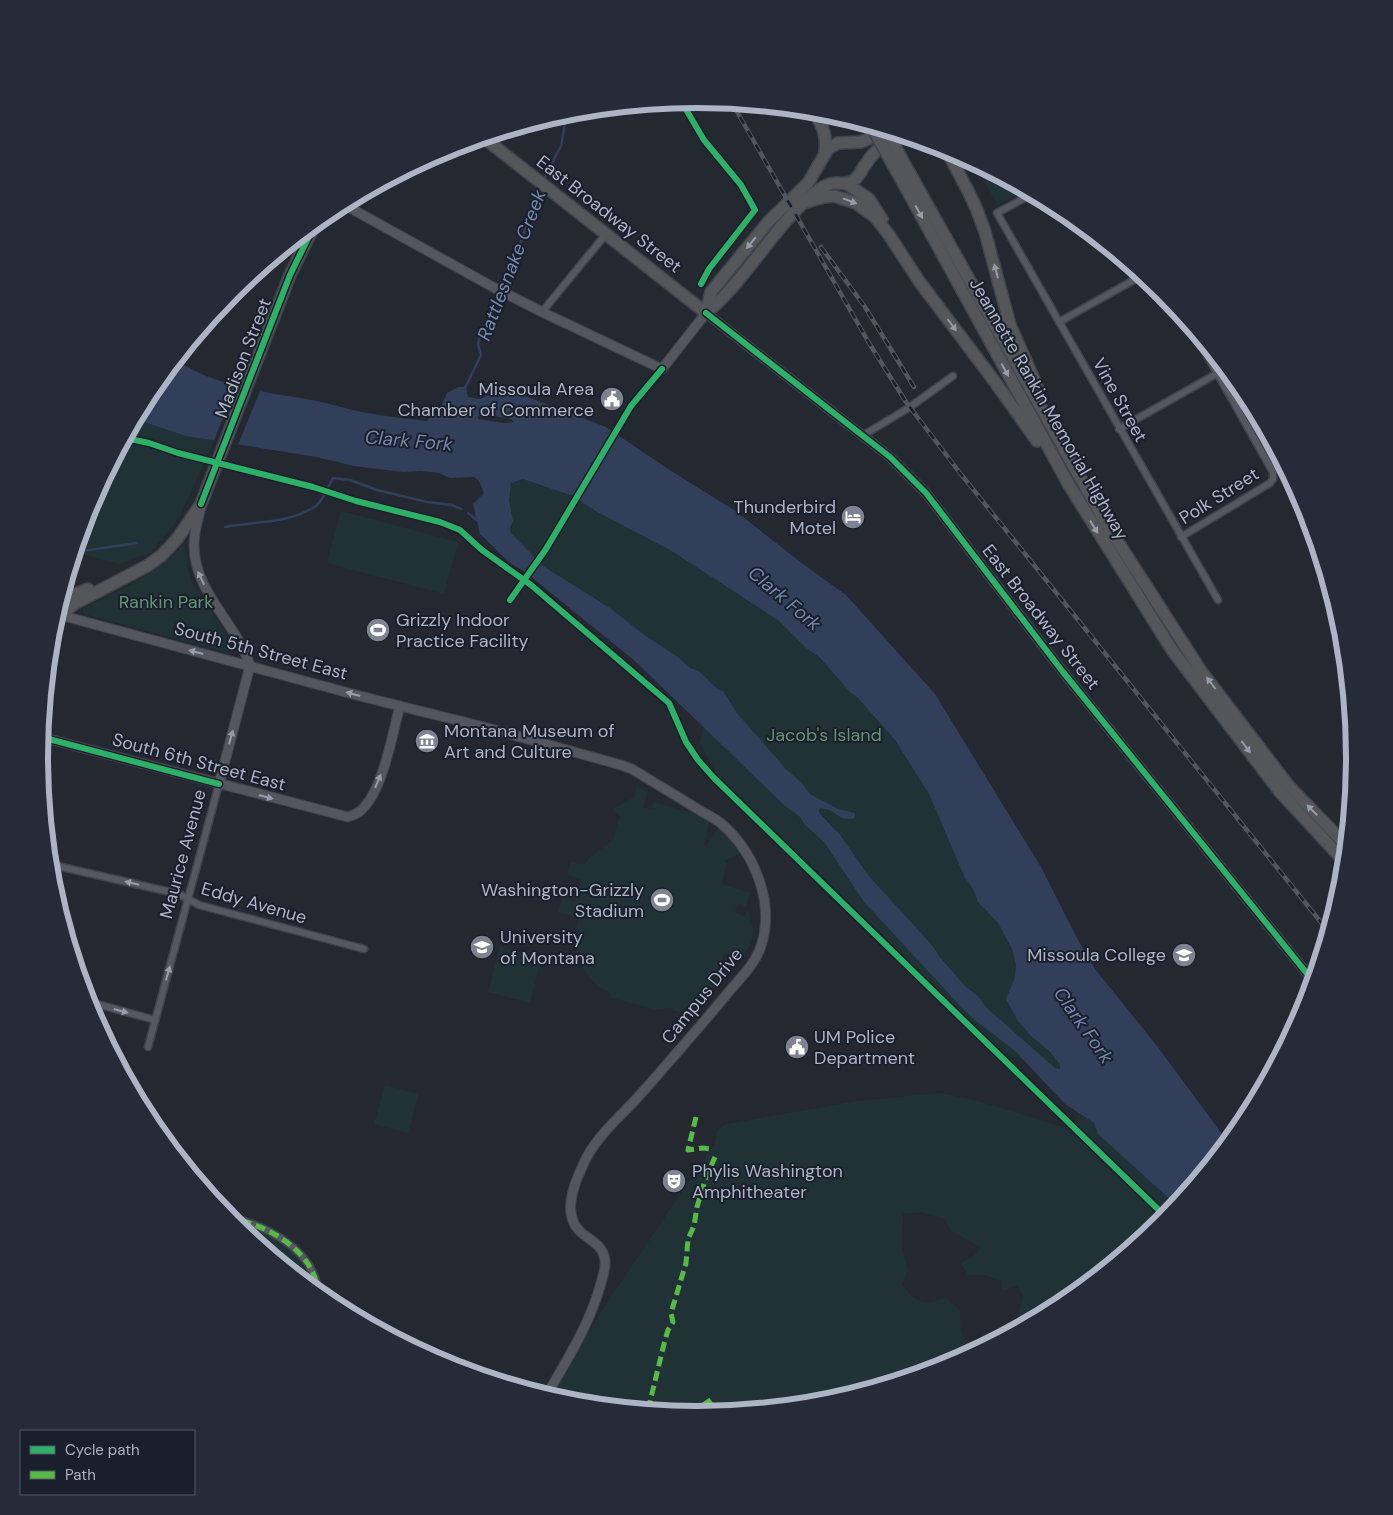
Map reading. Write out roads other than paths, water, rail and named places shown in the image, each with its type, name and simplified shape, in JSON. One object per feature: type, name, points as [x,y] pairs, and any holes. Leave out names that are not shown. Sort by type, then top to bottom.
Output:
[{"type":"highway","points":[[818,120],[826,136],[825,173],[869,199],[919,281],[995,382],[1068,486]]},
{"type":"highway","points":[[706,313],[711,292],[769,221],[808,183],[833,145],[861,142],[877,135]]},
{"type":"highway","name":"Jeannette Rankin Memorial Highway","points":[[878,135],[900,167],[1064,447],[1105,522],[1202,671],[1288,785],[1340,839]]},
{"type":"highway","name":"Jeannette Rankin Memorial Highway","points":[[888,138],[900,167],[1068,486],[1172,650],[1280,792],[1338,854]]},
{"type":"highway","points":[[706,313],[722,300],[789,217],[803,203],[822,187],[856,178],[876,149],[892,139]]},
{"type":"highway","name":"East Broadway Street","points":[[490,142],[706,313]]},
{"type":"highway","points":[[846,143],[856,148],[860,154],[862,169]]},
{"type":"highway","points":[[952,161],[977,210],[985,232],[1010,325],[1064,447]]},
{"type":"highway","points":[[803,203],[834,196],[846,199],[864,208],[875,217],[890,235]]},
{"type":"highway","name":"Madison Street","points":[[148,566],[161,556],[177,539],[201,504],[290,275],[307,239]]},
{"type":"highway","points":[[68,597],[148,566]]},
{"type":"highway","points":[[65,609],[89,595],[148,566]]},
{"type":"street","name":"Vine Street","points":[[1025,198],[996,213],[1218,600]]},
{"type":"street","points":[[351,208],[506,294],[662,369],[706,313]]},
{"type":"street","points":[[542,312],[606,234]]},
{"type":"street","points":[[1059,322],[1134,280]]},
{"type":"street","name":"East Broadway Street","points":[[706,313],[898,464],[926,493],[1063,672],[1308,975]]},
{"type":"street","points":[[1119,429],[1218,373],[1214,366]]},
{"type":"street","name":"Polk Street","points":[[1181,538],[1270,483],[1273,479],[1272,472],[1218,373]]},
{"type":"street","points":[[862,436],[910,407],[953,376]]},
{"type":"street","points":[[201,504],[194,547],[197,570],[210,596],[243,648],[250,666]]},
{"type":"street","name":"South 5th Street East","points":[[64,616],[400,706]]},
{"type":"street","name":"Maurice Avenue","points":[[148,1047],[250,666]]},
{"type":"street","name":"South 6th Street East","points":[[48,739],[348,817],[365,806],[376,787],[388,752],[400,706]]},
{"type":"street","name":"Campus Drive","points":[[400,706],[604,759],[632,769],[722,824],[750,858],[762,890],[764,930],[761,947],[752,964],[664,1069],[594,1144],[583,1166],[572,1200],[570,1215],[582,1234],[597,1243],[605,1258],[604,1269],[589,1318],[550,1389]]},
{"type":"street","name":"Eddy Avenue","points":[[57,866],[179,894],[199,905],[364,949]]},
{"type":"street","points":[[96,1004],[155,1020]]},
{"type":"street","points":[[244,1222],[269,1231],[293,1248],[311,1268],[316,1283]]},
{"type":"water","name":"Clark Fork","points":[[181,363],[207,376],[239,387],[313,400],[362,412],[426,421],[439,411],[447,393],[458,387],[466,387],[468,397],[480,399],[493,393],[512,391],[606,427],[668,469],[734,510],[846,595],[935,694],[1041,867],[1095,969],[1157,1046],[1223,1136],[1211,1153],[1170,1200],[1098,1134],[1094,1123],[1065,1104],[1014,1050],[964,1010],[864,902],[824,842],[805,825],[800,817],[785,806],[635,661],[524,571],[510,563],[480,534],[473,504],[484,493],[479,481],[474,477],[450,478],[439,473],[403,472],[354,466],[316,457],[186,436],[142,421]],"holes":[[[483,414],[511,419],[514,422],[504,423],[478,419],[478,416]],[[523,479],[573,496],[597,512],[670,550],[779,621],[806,648],[819,657],[895,740],[929,794],[964,876],[973,889],[978,902],[998,923],[1012,949],[1016,965],[1015,977],[1006,999],[1018,1021],[1031,1036],[1050,1052],[1060,1065],[1060,1069],[1055,1068],[966,987],[932,945],[868,875],[838,832],[819,812],[820,808],[829,810],[842,818],[853,819],[855,813],[838,809],[810,794],[737,713],[723,691],[717,689],[699,671],[690,668],[678,657],[646,636],[610,608],[543,566],[511,533],[510,528],[513,521],[509,500],[511,483]]]},
{"type":"waterway","name":"Rattlesnake Creek","points":[[543,181],[561,146],[565,122]]},
{"type":"waterway","name":"Rattlesnake Creek","points":[[500,287],[519,247],[540,186]]},
{"type":"waterway","name":"Rattlesnake Creek","points":[[465,388],[481,355],[478,344],[481,332],[490,315],[498,292]]},
{"type":"waterway","points":[[225,527],[296,516],[317,505],[333,478],[350,480],[377,490],[427,502],[452,505],[461,509]]},
{"type":"waterway","points":[[468,513],[478,521]]},
{"type":"waterway","points":[[81,551],[137,543]]},
{"type":"railway","points":[[736,110],[869,343],[906,402],[960,473],[1323,925]]},
{"type":"railway","points":[[821,247],[865,307],[914,387]]},
{"type":"place","name":"Missoula Area Chamber of Commerce","points":[[612,399]]},
{"type":"place","name":"Thunderbird Motel","points":[[853,517]]},
{"type":"place","name":"Grizzly Indoor Practice Facility","points":[[378,630]]},
{"type":"place","name":"Montana Museum of Art and Culture","points":[[427,741]]},
{"type":"place","name":"Washington-Grizzly Stadium","points":[[662,900]]},
{"type":"place","name":"University of Montana","points":[[482,947]]},
{"type":"place","name":"Missoula College","points":[[1184,955]]},
{"type":"place","name":"UM Police Department","points":[[797,1047]]},
{"type":"place","name":"Phylis Washington Amphitheater","points":[[674,1181]]},
{"type":"park label","name":"Rankin Park","points":[[166,602]]},
{"type":"park label","name":"Jacob's Island","points":[[824,735]]}]
